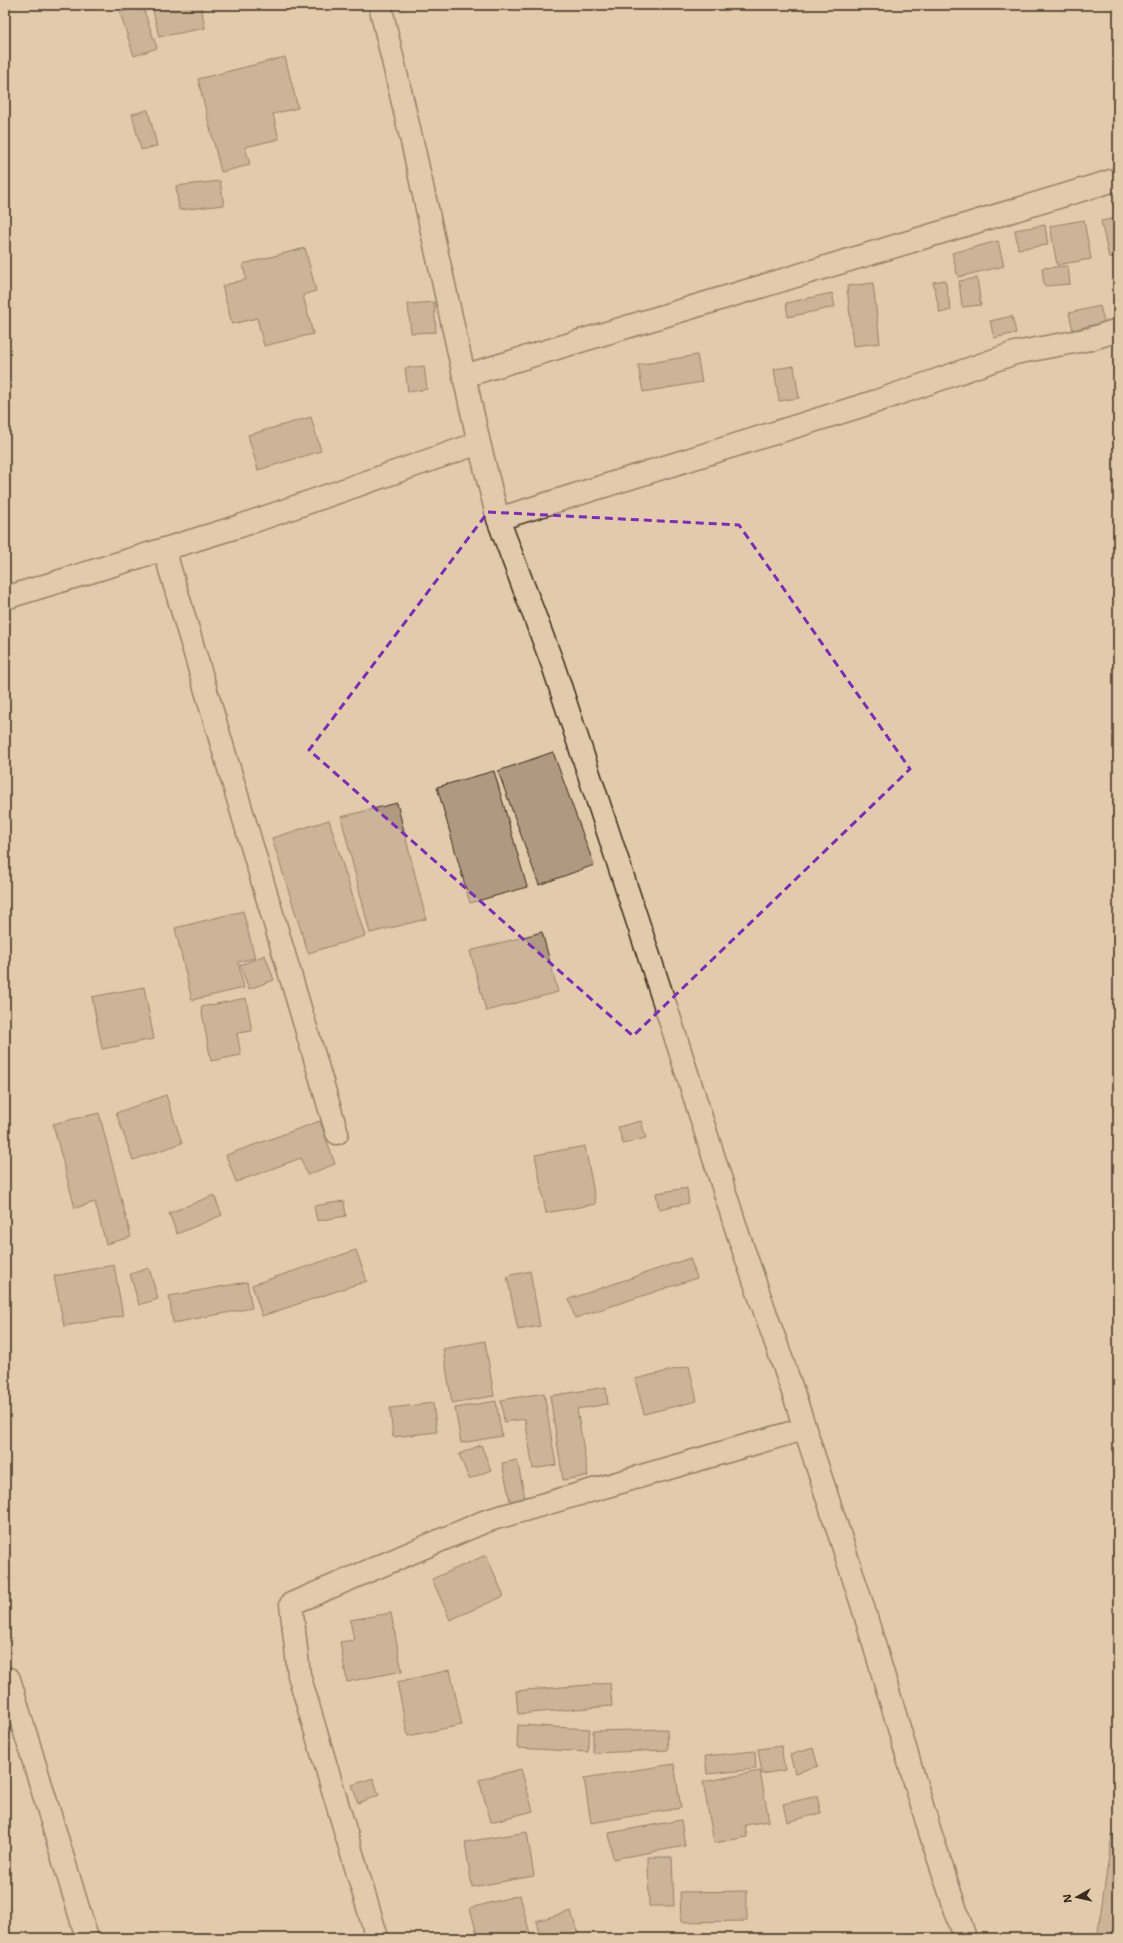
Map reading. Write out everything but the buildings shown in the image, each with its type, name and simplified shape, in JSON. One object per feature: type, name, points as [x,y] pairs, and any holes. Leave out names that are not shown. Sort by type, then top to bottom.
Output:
[{"type":"street","points":[[380,5],[479,443],[498,519],[553,665],[672,1026],[739,1236],[862,1604],[930,1832],[966,1938]]},
{"type":"street","points":[[464,376],[1118,179]]},
{"type":"street","points":[[498,519],[877,401],[1015,353],[1090,339],[1118,330]]},
{"type":"street","points":[[5,598],[240,526],[479,443]]},
{"type":"street","points":[[164,549],[255,851],[337,1133]]},
{"type":"street","points":[[377,1938],[300,1675],[291,1604],[486,1521],[804,1429]]},
{"type":"street","points":[[9,1679],[87,1938]]},
{"type":"highlighted area","points":[[488,512],[739,525],[910,769],[633,1036],[309,750]]}]
